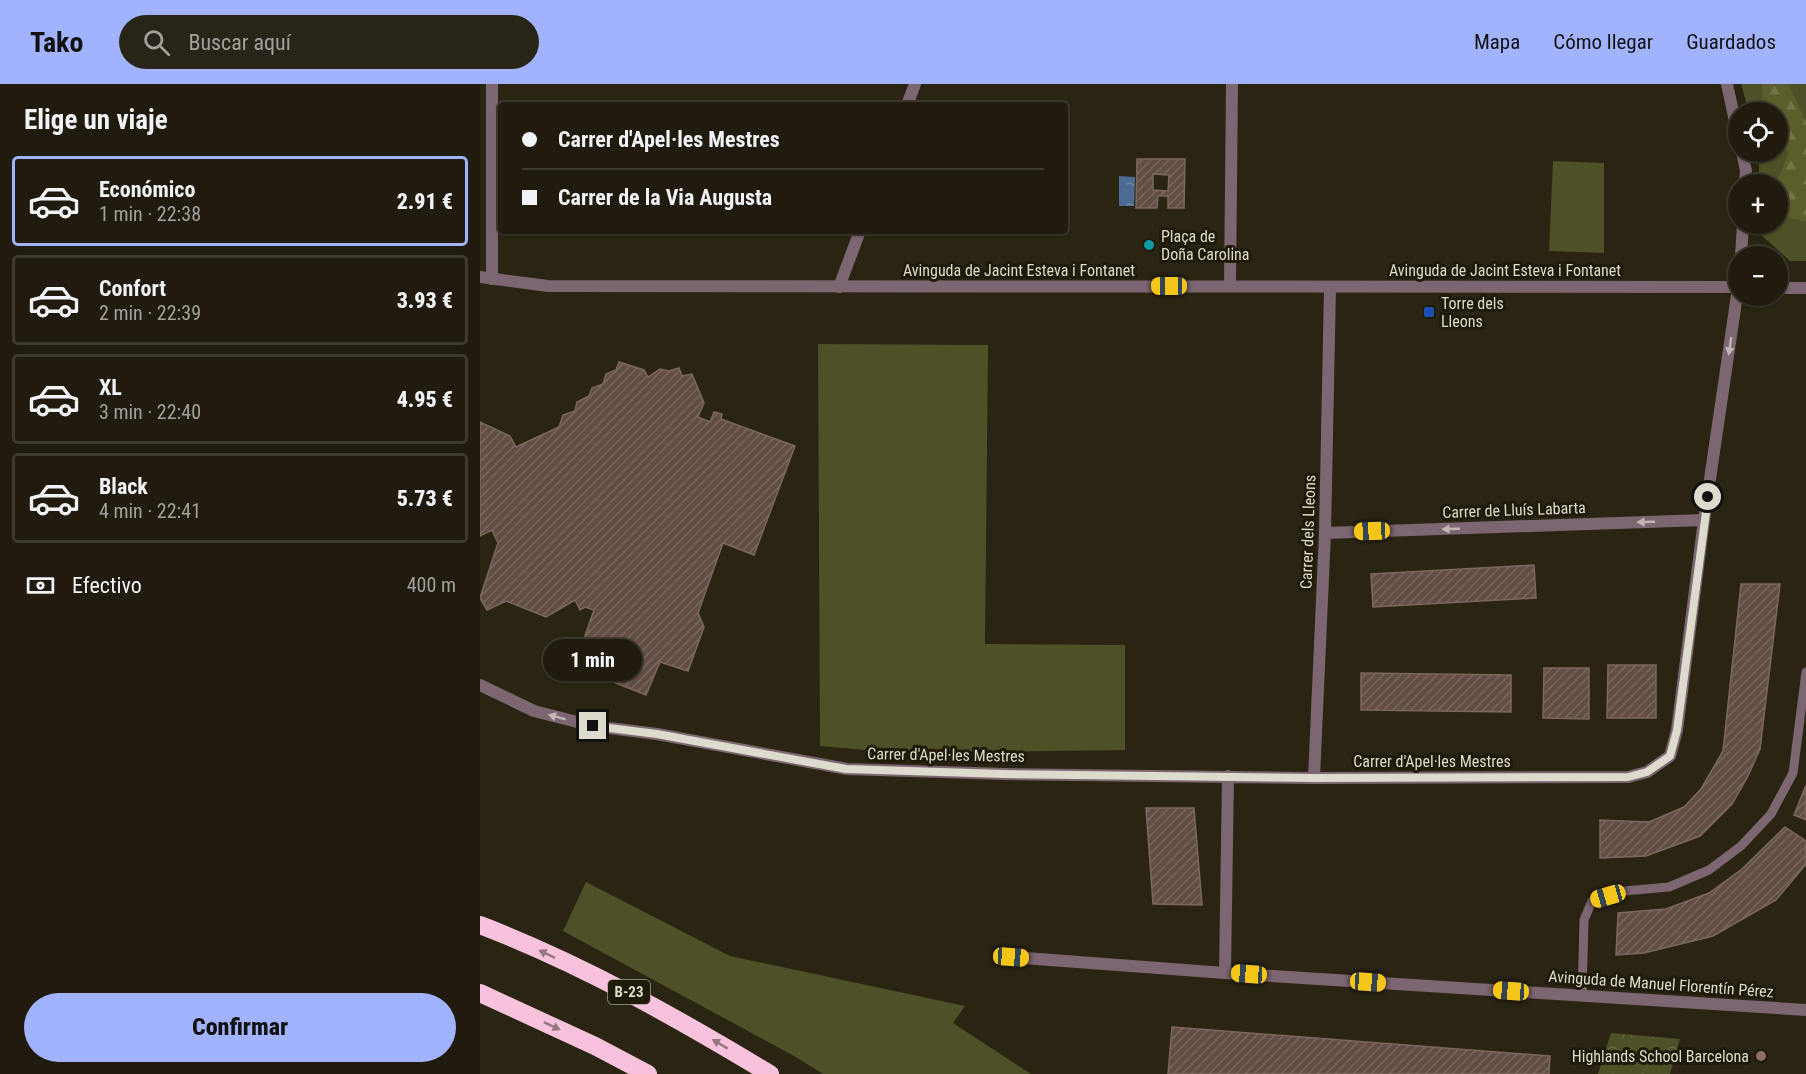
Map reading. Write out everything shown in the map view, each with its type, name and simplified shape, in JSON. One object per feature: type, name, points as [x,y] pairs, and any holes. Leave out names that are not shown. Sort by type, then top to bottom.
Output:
[{"type":"highway","name":"B-23","points":[[480,925],[507,935],[624,989],[770,1074]]},
{"type":"highway","points":[[480,993],[595,1046],[648,1074]]},
{"type":"street","points":[[486,278],[492,84]]},
{"type":"street","points":[[908,102],[915,84]]},
{"type":"street","points":[[1230,285],[1232,84]]},
{"type":"street","points":[[1727,84],[1731,102]]},
{"type":"street","points":[[839,287],[859,234]]},
{"type":"street","name":"Avinguda de Jacint Esteva i Fontanet","points":[[486,278],[548,286],[1230,285],[1728,288]]},
{"type":"street","name":"Carrer dels Lleons","points":[[1314,778],[1325,533],[1330,287]]},
{"type":"street","points":[[1788,288],[1806,288]]},
{"type":"street","name":"Carrer d'Apel·les Mestres","points":[[480,685],[534,711],[593,726],[657,734],[846,769],[1004,774],[1314,778],[1628,777],[1647,772],[1670,756],[1677,730],[1704,520],[1735,306]]},
{"type":"street","name":"Carrer de Lluís Labarta","points":[[1325,533],[1704,520]]},
{"type":"street","points":[[1225,973],[1228,776]]},
{"type":"street","name":"Avinguda de Manuel Florentín Pérez","points":[[1011,957],[1806,1010]]},
{"type":"lane","points":[[1582,996],[1584,920],[1592,901],[1624,891],[1669,887],[1709,870],[1741,846],[1771,814],[1792,773],[1806,672]]},
{"type":"green space","points":[[1741,84],[1806,84],[1806,261],[1790,261],[1788,246],[1774,246],[1760,234],[1788,234],[1788,174],[1759,174],[1758,162],[1788,162],[1788,102],[1746,102]]},
{"type":"green space","points":[[1762,84],[1788,84],[1806,121],[1806,222],[1788,217],[1788,174],[1780,174],[1785,162],[1788,162],[1788,102],[1765,102],[1762,99]]},
{"type":"green space","points":[[1553,161],[1604,163],[1604,253],[1549,251]]},
{"type":"green space","points":[[818,344],[988,345],[985,644],[1125,645],[1125,750],[900,753],[820,746]]},
{"type":"green space","points":[[586,882],[730,956],[965,1006],[953,1023],[1031,1074],[823,1074],[563,931]]},
{"type":"green space","points":[[1611,1033],[1680,1039],[1670,1074],[1598,1074]]},
{"type":"water","points":[[1119,176],[1135,177],[1134,206],[1119,206]]},
{"type":"building","points":[[1137,159],[1185,159],[1184,208],[1168,208],[1168,196],[1158,196],[1157,208],[1136,208]],"holes":[[[1153,174],[1169,175],[1168,191],[1153,190]]]},
{"type":"building","points":[[619,362],[644,370],[648,377],[660,369],[669,371],[679,368],[682,376],[692,374],[704,403],[698,417],[710,422],[714,412],[722,414],[721,419],[795,446],[754,555],[723,543],[698,613],[704,627],[688,671],[660,662],[646,695],[581,669],[589,646],[585,636],[594,610],[585,607],[580,610],[575,600],[546,617],[506,601],[487,610],[480,598],[498,543],[492,530],[480,536],[480,422],[510,436],[516,447],[559,427],[563,415],[575,411],[577,402],[589,396],[592,388],[603,384],[606,374],[616,370]]},
{"type":"building","points":[[1534,565],[1536,598],[1373,607],[1371,574]]},
{"type":"building","points":[[1741,584],[1780,584],[1760,749],[1748,776],[1732,804],[1700,836],[1646,856],[1600,858],[1600,820],[1649,822],[1684,807],[1701,789],[1723,751]]},
{"type":"building","points":[[1608,665],[1656,665],[1656,718],[1607,718]]},
{"type":"building","points":[[1544,668],[1589,668],[1589,719],[1543,718]]},
{"type":"building","points":[[1361,673],[1511,675],[1511,712],[1361,710]]},
{"type":"building","points":[[1806,785],[1806,820],[1794,815]]},
{"type":"building","points":[[1146,808],[1194,808],[1202,905],[1153,904]]},
{"type":"building","points":[[1785,827],[1806,841],[1806,864],[1776,900],[1713,936],[1644,953],[1616,955],[1618,913],[1666,909],[1709,893],[1742,869]]},
{"type":"building","points":[[1172,1027],[1550,1056],[1549,1074],[1168,1074]]},
{"type":"place","name":"Plaça de Doña Carolina","points":[[1149,245]]},
{"type":"place","name":"Torre dels Lleons","points":[[1429,312]]},
{"type":"place","name":"Highlands School Barcelona","points":[[1761,1056]]},
{"type":"route","points":[[593,726],[657,734],[846,769],[1004,774],[1314,778],[1628,777],[1647,772],[1670,756],[1677,730],[1708,497]]}]
